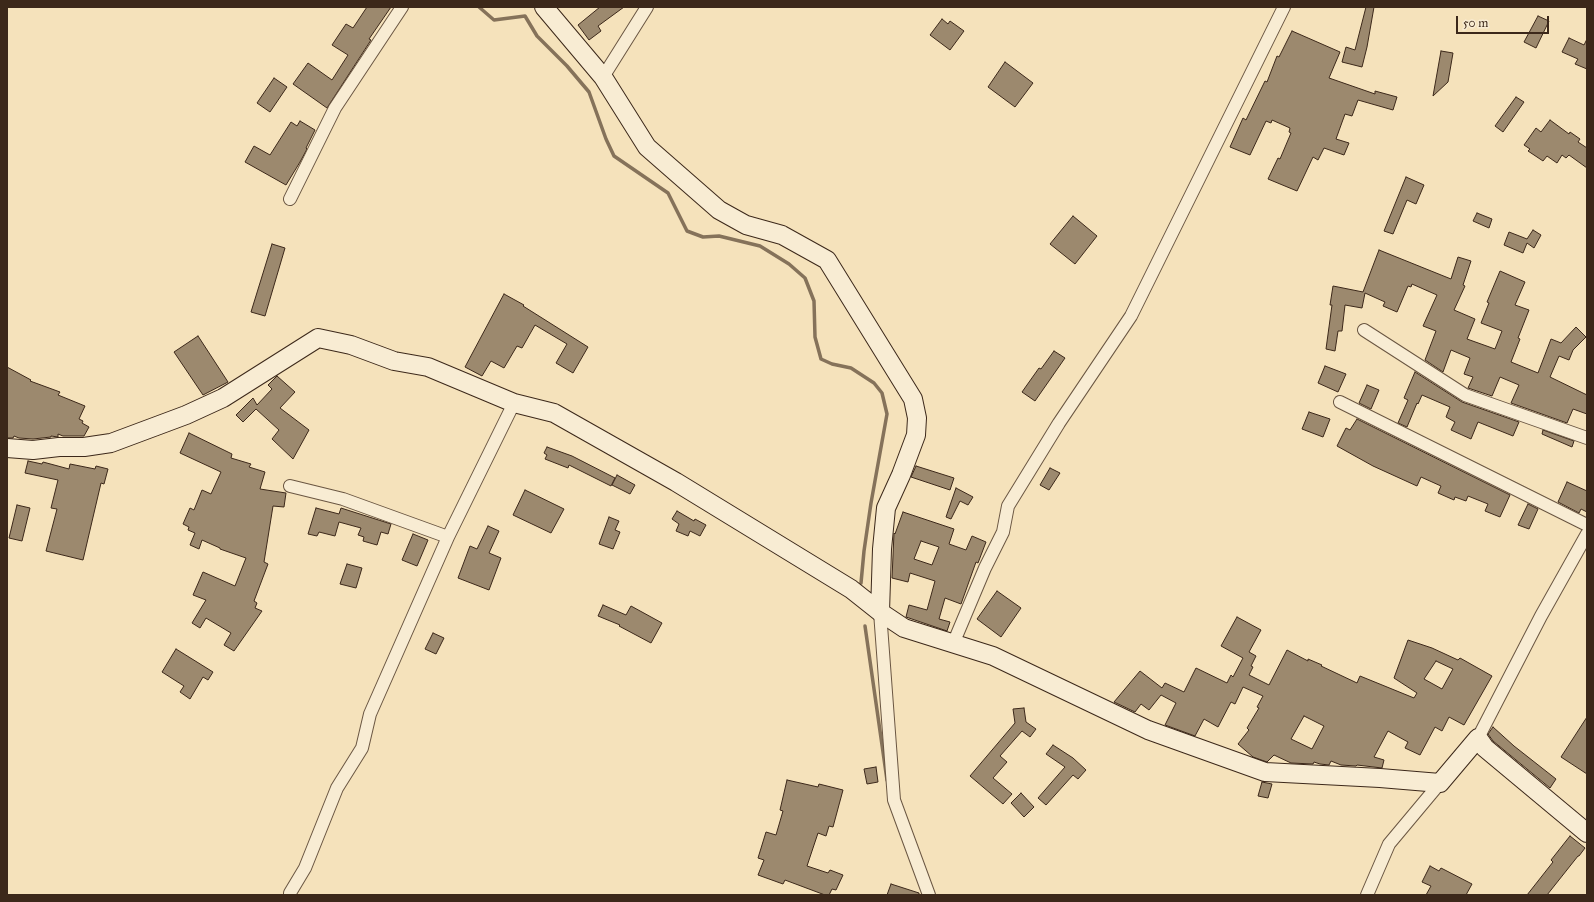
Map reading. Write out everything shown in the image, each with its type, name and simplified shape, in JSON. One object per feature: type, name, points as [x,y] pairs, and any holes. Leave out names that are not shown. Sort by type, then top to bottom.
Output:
[{"type":"street","points":[[290,199],[335,108],[402,7]]},
{"type":"street","points":[[544,7],[603,77],[647,147],[719,210],[746,226],[782,235],[827,260],[913,398],[917,418],[916,435],[901,475],[886,508],[882,549],[880,612],[894,800],[929,895]]},
{"type":"street","points":[[603,77],[647,7]]},
{"type":"street","points":[[953,644],[985,568],[1003,532],[1008,506],[1059,423],[1131,316],[1284,7]]},
{"type":"street","points":[[1364,330],[1465,395],[1587,438]]},
{"type":"street","points":[[7,448],[33,450],[59,447],[84,447],[111,443],[186,415],[223,398],[318,338],[351,344],[394,361],[428,366],[514,403],[554,413],[676,482],[851,589],[880,612],[904,628],[993,656],[1148,730],[1265,772],[1380,778],[1440,783]]},
{"type":"street","points":[[1340,402],[1587,525]]},
{"type":"street","points":[[290,895],[305,868],[337,788],[362,748],[370,714],[448,537],[514,403]]},
{"type":"street","points":[[290,486],[343,499],[448,537]]},
{"type":"street","points":[[1366,895],[1389,844],[1478,738],[1541,616],[1587,534]]},
{"type":"street","points":[[1478,738],[1485,748],[1587,833]]},
{"type":"building","points":[[367,7],[391,7],[369,39],[371,40],[327,108],[293,84],[308,63],[332,80],[348,55],[332,45],[346,24],[353,28]]},
{"type":"building","points":[[600,7],[624,7],[598,26],[601,31],[589,40],[578,25]]},
{"type":"building","points":[[1366,7],[1374,7],[1362,67],[1342,62],[1346,47],[1355,50]]},
{"type":"building","points":[[1538,16],[1549,21],[1536,48],[1524,42]]},
{"type":"building","points":[[942,19],[948,24],[950,21],[964,31],[950,50],[930,35]]},
{"type":"building","points":[[1292,31],[1340,52],[1329,78],[1375,94],[1375,91],[1397,97],[1393,110],[1358,100],[1352,116],[1345,114],[1336,139],[1349,143],[1344,155],[1324,148],[1318,160],[1313,157],[1297,191],[1268,179],[1278,158],[1280,159],[1291,133],[1289,132],[1290,128],[1272,120],[1271,123],[1266,121],[1250,155],[1230,147],[1243,118],[1246,120],[1265,81],[1267,82],[1277,56],[1279,57]]},
{"type":"building","points":[[1569,38],[1584,45],[1587,39],[1587,69],[1575,64],[1578,59],[1562,52]]},
{"type":"building","points":[[1441,51],[1453,53],[1448,82],[1433,96]]},
{"type":"building","points":[[1005,62],[1033,83],[1015,107],[988,87]]},
{"type":"building","points":[[274,78],[287,87],[270,112],[257,103]]},
{"type":"building","points":[[1516,97],[1524,102],[1503,132],[1495,126]]},
{"type":"building","points":[[1550,120],[1569,134],[1570,132],[1580,139],[1578,142],[1587,148],[1587,168],[1569,155],[1566,158],[1562,155],[1557,163],[1547,156],[1543,161],[1528,151],[1530,149],[1524,145],[1536,128],[1541,132]]},
{"type":"building","points":[[300,121],[315,130],[306,148],[307,149],[286,185],[245,162],[254,146],[270,155],[291,122],[297,126]]},
{"type":"building","points":[[1406,177],[1424,185],[1416,204],[1407,200],[1393,234],[1384,231]]},
{"type":"building","points":[[1477,213],[1492,219],[1489,228],[1473,221]]},
{"type":"building","points":[[1073,216],[1097,236],[1075,264],[1050,244]]},
{"type":"building","points":[[1533,230],[1541,235],[1534,248],[1527,243],[1523,253],[1504,245],[1509,232],[1527,239]]},
{"type":"building","points":[[272,244],[285,248],[265,316],[251,312]]},
{"type":"building","points":[[1379,250],[1451,279],[1458,257],[1471,261],[1463,285],[1465,286],[1454,310],[1475,319],[1467,339],[1495,349],[1502,331],[1481,323],[1489,303],[1487,302],[1500,271],[1525,282],[1515,305],[1529,310],[1518,338],[1520,339],[1511,362],[1538,373],[1551,339],[1561,343],[1576,327],[1586,337],[1573,350],[1569,360],[1559,356],[1550,377],[1587,395],[1587,414],[1573,409],[1567,423],[1511,403],[1519,385],[1500,377],[1492,396],[1468,388],[1473,377],[1464,374],[1470,358],[1451,350],[1443,372],[1425,360],[1436,331],[1423,326],[1437,295],[1412,284],[1411,287],[1408,286],[1397,312],[1383,306],[1385,302],[1365,293],[1362,308],[1345,305],[1342,331],[1338,331],[1335,351],[1326,349],[1333,286],[1363,292]]},
{"type":"building","points":[[504,294],[524,305],[523,306],[588,347],[573,373],[556,363],[567,344],[535,325],[522,348],[517,346],[504,368],[491,361],[482,376],[465,367]]},
{"type":"building","points":[[198,336],[228,382],[203,395],[174,352]]},
{"type":"building","points":[[1054,351],[1065,358],[1035,401],[1022,392],[1039,368],[1041,369]]},
{"type":"building","points":[[1325,366],[1346,374],[1338,392],[1318,383]]},
{"type":"building","points":[[7,367],[31,380],[30,381],[60,392],[58,395],[85,406],[79,419],[83,421],[82,423],[89,427],[84,436],[63,436],[58,434],[58,437],[51,436],[33,439],[14,436],[13,438],[7,438]]},
{"type":"building","points":[[1415,372],[1462,402],[1519,422],[1513,436],[1478,422],[1471,439],[1451,430],[1455,422],[1446,417],[1450,407],[1422,395],[1407,427],[1398,423],[1408,400],[1404,398]]},
{"type":"building","points":[[277,376],[295,392],[280,408],[309,430],[293,459],[272,439],[279,430],[256,409],[243,422],[236,415],[253,398],[257,405],[272,389],[268,385]]},
{"type":"building","points":[[1367,385],[1379,390],[1371,409],[1359,403]]},
{"type":"building","points":[[1309,412],[1330,419],[1323,437],[1302,429]]},
{"type":"building","points":[[1357,419],[1510,495],[1500,517],[1485,511],[1488,504],[1468,496],[1466,501],[1455,497],[1454,500],[1438,493],[1441,486],[1421,477],[1417,486],[1373,466],[1337,446],[1346,428],[1350,430]]},
{"type":"building","points":[[1543,430],[1574,441],[1572,447],[1542,434]]},
{"type":"building","points":[[189,433],[232,454],[231,458],[251,464],[249,467],[265,472],[260,489],[286,493],[284,507],[273,506],[264,562],[268,564],[254,601],[257,603],[255,608],[262,611],[234,651],[224,645],[231,633],[206,618],[200,628],[192,623],[206,600],[193,595],[203,572],[235,586],[246,558],[220,549],[202,540],[199,549],[190,545],[195,533],[188,530],[189,527],[183,524],[190,508],[194,510],[202,490],[211,494],[221,472],[180,453]]},
{"type":"building","points":[[547,447],[572,456],[615,478],[611,486],[569,465],[568,468],[545,459],[547,455],[544,453]]},
{"type":"building","points":[[28,461],[42,464],[43,462],[69,469],[70,464],[95,469],[96,466],[108,469],[104,484],[101,483],[83,560],[46,551],[57,509],[51,508],[58,480],[25,473]]},
{"type":"building","points":[[916,466],[954,478],[950,490],[911,477]]},
{"type":"building","points":[[1050,468],[1060,473],[1049,490],[1040,485]]},
{"type":"building","points":[[617,475],[635,485],[630,494],[612,485]]},
{"type":"building","points":[[1567,482],[1587,491],[1587,512],[1581,509],[1579,513],[1558,502]]},
{"type":"building","points":[[956,488],[973,497],[968,505],[960,501],[951,519],[946,517]]},
{"type":"building","points":[[525,490],[564,509],[551,533],[513,515]]},
{"type":"building","points":[[1528,504],[1538,509],[1529,529],[1518,525]]},
{"type":"building","points":[[17,505],[30,508],[22,541],[9,538]]},
{"type":"building","points":[[316,508],[339,514],[341,508],[391,524],[388,534],[381,532],[377,545],[363,541],[364,537],[358,535],[361,528],[339,522],[335,536],[319,532],[317,536],[308,534]]},
{"type":"building","points":[[677,511],[694,521],[695,519],[706,525],[700,536],[690,531],[688,536],[676,531],[679,524],[672,519]]},
{"type":"building","points":[[903,512],[954,529],[949,544],[966,550],[972,536],[986,542],[978,563],[976,562],[961,604],[945,598],[939,619],[950,622],[947,631],[906,617],[909,605],[927,610],[935,581],[910,573],[908,582],[892,578],[894,533],[895,534]],"holes":[[[921,541],[939,547],[932,565],[914,559]]]},
{"type":"building","points":[[609,517],[619,521],[615,530],[620,532],[613,549],[599,544]]},
{"type":"building","points":[[488,526],[499,531],[489,553],[501,558],[489,590],[458,578],[470,546],[477,549]]},
{"type":"building","points":[[413,534],[428,540],[417,566],[402,560]]},
{"type":"building","points":[[347,564],[362,568],[356,588],[340,584]]},
{"type":"building","points":[[997,591],[1021,608],[1001,637],[977,619]]},
{"type":"building","points":[[603,605],[626,615],[631,606],[662,623],[651,643],[619,626],[620,625],[598,616]]},
{"type":"building","points":[[1237,617],[1261,630],[1249,652],[1256,656],[1251,666],[1253,667],[1249,675],[1269,685],[1287,650],[1308,661],[1308,659],[1322,665],[1321,666],[1357,683],[1360,676],[1414,698],[1417,693],[1394,678],[1408,640],[1432,648],[1458,660],[1460,658],[1492,676],[1464,725],[1449,717],[1442,731],[1435,727],[1420,755],[1405,748],[1408,742],[1388,731],[1374,757],[1384,760],[1382,768],[1341,765],[1331,761],[1329,765],[1314,762],[1313,764],[1291,763],[1274,755],[1267,762],[1253,757],[1238,744],[1249,730],[1247,728],[1259,708],[1257,707],[1263,696],[1243,687],[1235,704],[1231,702],[1218,727],[1204,719],[1195,736],[1165,725],[1176,703],[1161,695],[1149,710],[1141,704],[1135,712],[1114,702],[1140,671],[1162,688],[1165,683],[1184,692],[1196,668],[1227,683],[1231,675],[1233,677],[1243,658],[1221,646]],"holes":[[[1436,661],[1453,669],[1442,689],[1424,679]],[[1304,716],[1324,726],[1312,749],[1291,739]]]},
{"type":"building","points":[[433,633],[444,638],[436,654],[425,649]]},
{"type":"building","points":[[176,649],[213,672],[208,680],[203,677],[190,699],[180,692],[184,686],[162,672]]},
{"type":"building","points":[[1024,708],[1026,722],[1036,729],[1030,737],[1022,731],[1000,756],[1007,762],[993,778],[1012,794],[1003,804],[970,776],[1015,723],[1013,709]]},
{"type":"building","points":[[1587,717],[1587,774],[1561,757]]},
{"type":"building","points":[[1493,727],[1514,746],[1556,779],[1550,788],[1493,741],[1488,734]]},
{"type":"building","points":[[1053,745],[1073,758],[1086,770],[1078,779],[1073,775],[1046,805],[1038,798],[1065,767],[1046,754]]},
{"type":"building","points":[[876,767],[878,782],[867,784],[864,769]]},
{"type":"building","points":[[787,780],[818,787],[819,784],[843,790],[833,827],[829,826],[826,836],[818,833],[807,866],[828,873],[830,870],[843,875],[836,890],[832,889],[829,895],[825,895],[785,880],[783,884],[758,875],[764,860],[758,858],[766,832],[776,835],[783,811],[780,810]]},
{"type":"building","points":[[1262,782],[1272,784],[1268,798],[1258,796]]},
{"type":"building","points":[[1021,793],[1034,807],[1024,817],[1011,803]]},
{"type":"building","points":[[1570,836],[1585,848],[1547,895],[1527,895],[1553,862],[1551,860]]},
{"type":"building","points":[[1430,866],[1439,871],[1441,868],[1472,884],[1466,895],[1426,895],[1431,886],[1422,882]]},
{"type":"building","points":[[891,884],[919,893],[919,895],[887,895]]},
{"type":"waterway","points":[[479,7],[494,20],[525,16],[537,36],[567,66],[589,92],[606,139],[614,156],[668,193],[687,231],[703,237],[719,236],[760,246],[789,264],[805,278],[814,301],[815,337],[821,359],[832,364],[851,368],[874,383],[882,393],[887,414],[871,503],[861,583]]},
{"type":"waterway","points":[[865,626],[887,780]]}]
